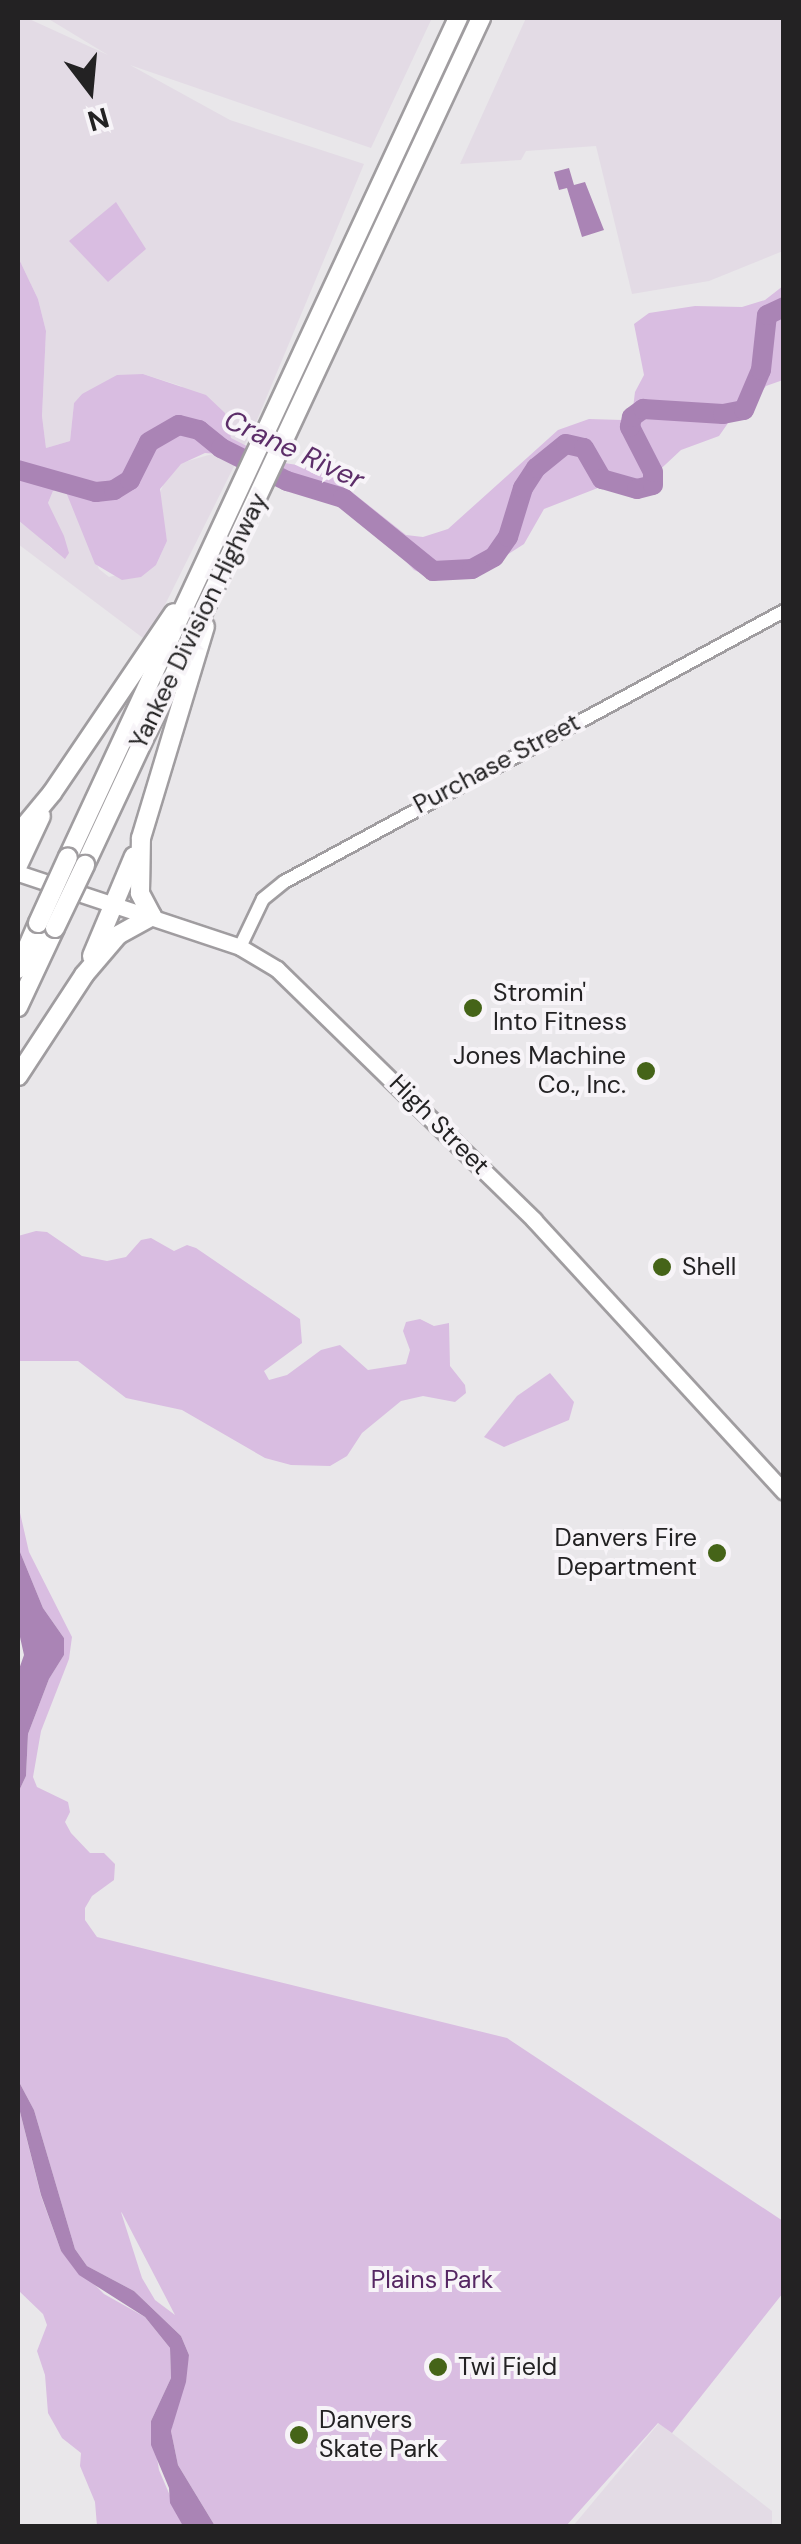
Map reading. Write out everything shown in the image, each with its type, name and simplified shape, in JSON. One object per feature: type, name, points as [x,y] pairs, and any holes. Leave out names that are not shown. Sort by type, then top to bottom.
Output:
[{"type":"highway","name":"Yankee Division Highway","points":[[274,441],[458,18]]},
{"type":"highway","name":"Yankee Division Highway","points":[[18,1007],[76,861],[274,441],[481,18]]},
{"type":"highway","points":[[84,975],[141,838],[183,700],[181,639],[212,573]]},
{"type":"highway","points":[[18,834],[52,793],[134,673],[181,639]]},
{"type":"highway","points":[[18,865],[52,793]]},
{"type":"highway","points":[[18,1076],[84,975],[118,936],[152,916],[139,888],[141,838]]},
{"type":"highway","name":"Yankee Division Highway","points":[[18,969],[47,926]]},
{"type":"main road","name":"High Street","points":[[18,873],[240,948],[292,982],[460,1144],[784,1492]]},
{"type":"street","name":"Purchase Street","points":[[240,948],[263,899],[284,882],[784,611]]},
{"type":"shaded area","points":[[18,18],[27,18],[108,55],[47,18],[432,18],[371,148],[130,65],[230,120],[364,164],[257,420],[147,641],[18,544],[18,517],[52,549],[48,503],[53,491],[64,486],[99,569],[109,577],[156,565],[167,541],[159,495],[164,483],[181,463],[219,452],[181,386],[143,374],[82,394],[74,403],[70,441],[46,448],[42,416],[46,331],[38,299],[18,257]]},
{"type":"shaded area","points":[[526,18],[783,18],[783,251],[709,281],[632,294],[596,146],[526,151],[521,160],[460,164]]},
{"type":"shaded area","points":[[569,168],[574,185],[585,182],[604,230],[582,237],[567,188],[559,190],[554,172]]},
{"type":"shaded area","points":[[18,1547],[43,1608],[64,1638],[64,1655],[49,1679],[28,1734],[26,1776],[18,1793],[18,1672],[24,1655],[18,1628]]},
{"type":"shaded area","points":[[18,2080],[34,2110],[75,2249],[87,2266],[134,2291],[181,2336],[189,2355],[186,2382],[171,2431],[178,2465],[215,2526],[183,2526],[170,2503],[169,2488],[151,2445],[151,2421],[171,2378],[170,2348],[145,2317],[79,2275],[61,2251],[41,2195],[18,2104]]},
{"type":"shaded area","points":[[659,2423],[772,2511],[772,2526],[573,2526]]},
{"type":"green space","points":[[116,202],[146,249],[108,282],[69,241]]},
{"type":"green space","points":[[18,257],[38,299],[46,331],[42,416],[46,448],[70,441],[74,403],[82,394],[117,375],[143,374],[206,395],[225,413],[231,438],[278,462],[323,469],[406,535],[423,537],[448,529],[558,430],[589,419],[622,420],[632,416],[635,392],[644,375],[634,324],[649,313],[695,306],[742,307],[765,300],[783,286],[783,380],[766,386],[747,411],[733,416],[719,436],[681,450],[651,478],[608,484],[544,509],[524,544],[482,571],[459,579],[433,578],[414,570],[370,524],[338,501],[308,488],[288,486],[231,455],[205,453],[181,464],[160,489],[167,541],[156,565],[141,577],[122,580],[95,564],[64,487],[53,491],[48,503],[64,536],[69,553],[65,559],[18,520]]},
{"type":"green space","points":[[47,1232],[82,1256],[107,1261],[126,1257],[141,1240],[151,1238],[174,1251],[187,1245],[196,1248],[300,1319],[302,1343],[264,1371],[269,1380],[287,1375],[321,1350],[340,1345],[368,1370],[406,1364],[410,1350],[403,1331],[406,1322],[420,1319],[434,1326],[449,1323],[450,1366],[465,1385],[466,1393],[455,1402],[423,1396],[401,1401],[362,1433],[347,1456],[330,1466],[291,1465],[265,1458],[182,1410],[126,1398],[78,1361],[18,1361],[18,1236]]},
{"type":"green space","points":[[550,1373],[574,1402],[569,1420],[504,1447],[484,1437],[517,1396]]},
{"type":"green space","name":"Plains Park","points":[[18,1504],[29,1552],[72,1637],[69,1659],[41,1731],[33,1777],[37,1787],[68,1802],[70,1812],[65,1822],[71,1833],[90,1853],[104,1853],[115,1864],[114,1880],[92,1896],[85,1908],[85,1920],[97,1937],[507,2038],[783,2221],[783,2293],[672,2433],[658,2423],[566,2526],[215,2526],[178,2465],[171,2431],[189,2355],[181,2336],[134,2291],[87,2266],[75,2249],[34,2110],[18,2080],[18,1793],[26,1776],[28,1734],[49,1679],[64,1655],[64,1638],[43,1608],[18,1547]],"holes":[[[121,2212],[175,2315],[155,2300],[142,2278]]]},
{"type":"green space","points":[[18,2104],[41,2196],[61,2251],[104,2294],[145,2317],[170,2348],[171,2378],[151,2421],[159,2470],[183,2526],[97,2526],[95,2502],[80,2466],[81,2453],[62,2438],[48,2413],[45,2375],[37,2351],[47,2325],[43,2314],[18,2290]]},
{"type":"waterway","name":"Crane River","points":[[18,470],[96,492],[114,490],[130,480],[149,442],[179,425],[199,430],[221,448],[287,481],[343,498],[433,571],[472,569],[494,557],[508,537],[523,488],[536,468],[566,444],[584,448],[602,479],[637,489],[653,485],[653,472],[630,427],[632,417],[643,409],[723,414],[744,410],[761,370],[767,315],[784,307]]},
{"type":"place","name":"Stromin' Into Fitness","points":[[473,1008]]},
{"type":"place","name":"Jones Machine Co., Inc.","points":[[646,1071]]},
{"type":"place","name":"Shell","points":[[662,1267]]},
{"type":"place","name":"Danvers Fire Department","points":[[717,1553]]},
{"type":"place","name":"Twi Field","points":[[438,2367]]},
{"type":"place","name":"Danvers Skate Park","points":[[299,2435]]}]
